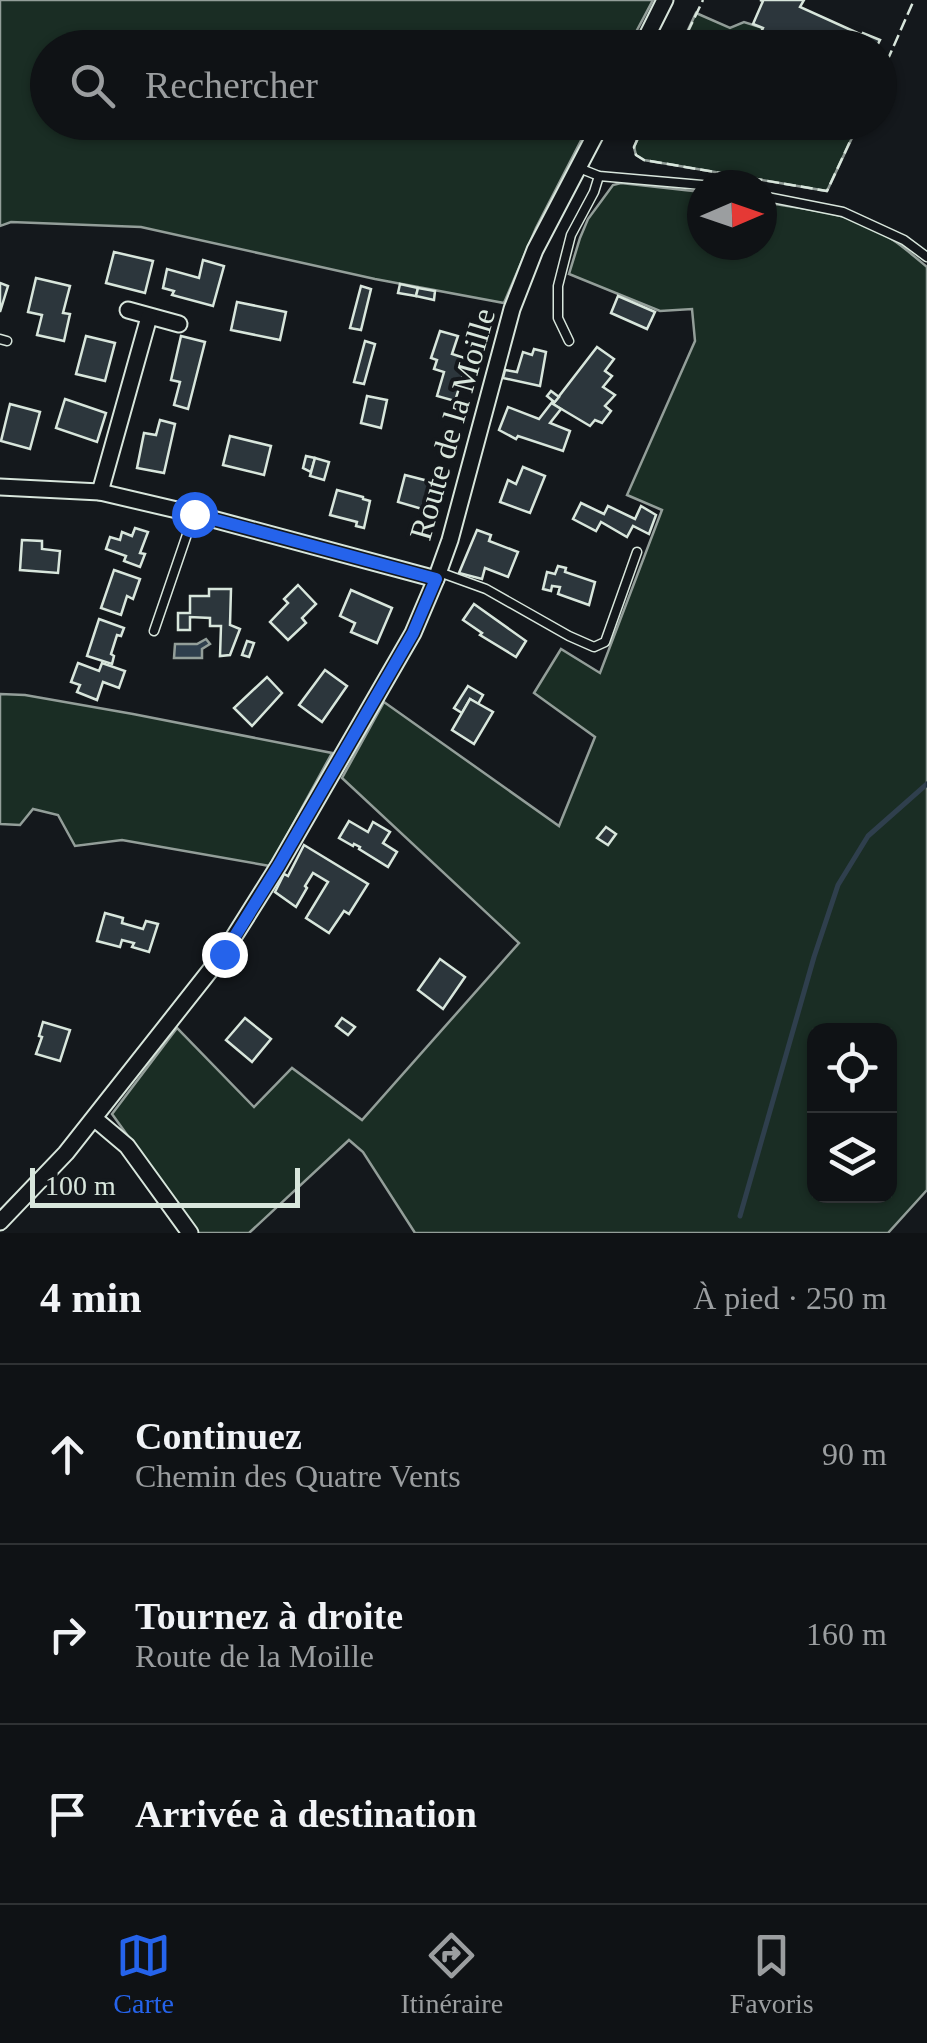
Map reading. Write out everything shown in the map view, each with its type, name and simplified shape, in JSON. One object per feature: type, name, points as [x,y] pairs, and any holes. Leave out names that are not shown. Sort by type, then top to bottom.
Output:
[{"type":"street","points":[[650,30],[665,0]]},
{"type":"street","name":"Route de la Moille","points":[[0,1222],[95,1118],[198,990],[239,932],[413,633],[450,540],[512,310],[536,250],[593,140]]},
{"type":"street","points":[[128,310],[178,324]]},
{"type":"street","points":[[100,492],[148,317]]},
{"type":"street","points":[[0,487],[100,492],[438,575]]},
{"type":"street","points":[[95,1118],[126,1146],[190,1233]]},
{"type":"lane","points":[[578,168],[599,176],[687,184]]},
{"type":"lane","points":[[569,341],[558,318],[558,286],[571,235],[599,176]]},
{"type":"lane","points":[[777,199],[843,212],[904,240],[927,257]]},
{"type":"lane","points":[[154,631],[194,514]]},
{"type":"lane","points":[[438,575],[486,588],[594,647],[606,642],[638,552]]},
{"type":"green space","points":[[0,0],[653,0],[637,30],[30,30],[30,140],[581,140],[536,228],[504,303],[141,227],[11,222],[0,226]]},
{"type":"green space","points":[[696,13],[730,28],[744,22],[763,28],[762,30],[688,30]]},
{"type":"green space","points":[[637,140],[851,140],[827,191],[777,183],[777,170],[703,170],[644,160],[636,155]]},
{"type":"green space","points":[[613,185],[687,190],[687,260],[777,260],[777,204],[844,217],[869,226],[927,267],[927,1190],[888,1233],[415,1233],[363,1152],[349,1140],[249,1233],[198,1233],[112,1114],[177,1028],[254,1107],[292,1068],[362,1120],[519,943],[342,778],[384,702],[559,826],[595,737],[534,693],[561,649],[600,673],[662,510],[627,495],[695,341],[692,309],[660,311],[569,274],[588,219]]},
{"type":"green space","points":[[0,694],[133,714],[332,753],[270,866],[122,840],[75,846],[58,815],[33,809],[20,825],[0,824]]},
{"type":"water","points":[[206,639],[210,644],[202,649],[202,658],[174,658],[175,644],[197,644]]},
{"type":"building","points":[[760,0],[804,0],[800,7],[851,30],[762,30],[753,24],[763,1]]},
{"type":"building","points":[[114,252],[153,261],[145,293],[106,283]]},
{"type":"building","points":[[203,260],[224,266],[213,306],[172,295],[174,291],[163,288],[167,269],[199,278]]},
{"type":"building","points":[[36,278],[70,286],[63,313],[70,314],[64,341],[37,335],[42,315],[28,312]]},
{"type":"building","points":[[0,283],[8,286],[0,312]]},
{"type":"building","points":[[400,284],[418,288],[416,296],[398,293]]},
{"type":"building","points":[[361,286],[371,289],[361,330],[350,328]]},
{"type":"building","points":[[418,288],[435,291],[434,300],[416,296]]},
{"type":"building","points":[[618,296],[655,312],[647,329],[611,313]]},
{"type":"building","points":[[237,302],[286,312],[280,340],[231,330]]},
{"type":"building","points":[[440,331],[458,336],[452,354],[468,359],[455,401],[437,396],[444,372],[434,369],[437,360],[431,358]]},
{"type":"building","points":[[86,336],[115,343],[105,381],[76,374]]},
{"type":"building","points":[[181,336],[205,342],[188,409],[174,405],[180,382],[171,380]]},
{"type":"building","points":[[365,341],[375,344],[364,384],[354,382]]},
{"type":"building","points":[[597,347],[614,359],[605,371],[612,376],[603,387],[615,395],[605,406],[611,411],[602,423],[595,420],[590,426],[553,404]]},
{"type":"building","points":[[534,349],[546,352],[540,386],[503,378],[505,370],[517,372],[523,352],[532,355]]},
{"type":"building","points":[[551,391],[559,397],[553,404],[561,409],[550,423],[570,431],[563,451],[518,436],[516,439],[499,430],[508,407],[539,419],[553,401],[547,396]]},
{"type":"building","points":[[367,396],[387,400],[381,428],[361,423]]},
{"type":"building","points":[[65,399],[106,413],[97,442],[56,428]]},
{"type":"building","points":[[10,404],[40,412],[30,449],[1,441]]},
{"type":"building","points":[[160,420],[175,424],[164,473],[137,468],[144,433],[156,435]]},
{"type":"building","points":[[230,436],[271,446],[264,475],[223,465]]},
{"type":"building","points":[[306,456],[315,458],[311,472],[303,468]]},
{"type":"building","points":[[315,458],[329,462],[324,480],[310,476]]},
{"type":"building","points":[[523,467],[545,476],[530,513],[500,502],[508,480],[516,484]]},
{"type":"building","points":[[405,475],[436,483],[429,511],[398,502]]},
{"type":"building","points":[[337,490],[370,501],[364,528],[356,526],[357,522],[330,515]]},
{"type":"building","points":[[581,503],[604,514],[608,506],[635,519],[641,506],[656,515],[649,534],[633,526],[627,537],[601,522],[596,531],[573,519]]},
{"type":"building","points":[[135,528],[148,532],[140,553],[145,554],[140,567],[124,561],[126,556],[106,549],[110,537],[120,540],[122,532],[132,536]]},
{"type":"building","points":[[477,530],[491,535],[489,541],[518,552],[508,577],[485,568],[482,579],[459,573]]},
{"type":"building","points":[[22,540],[42,541],[42,549],[60,551],[58,573],[20,570]]},
{"type":"building","points":[[558,566],[595,582],[589,605],[558,594],[560,587],[543,589],[547,572],[555,574]]},
{"type":"building","points":[[114,570],[140,579],[133,599],[127,596],[121,615],[101,608]]},
{"type":"building","points":[[298,585],[316,604],[302,618],[306,623],[288,640],[270,622]]},
{"type":"building","points":[[209,589],[231,589],[230,625],[240,629],[230,655],[220,656],[221,626],[210,626],[210,618],[190,617],[190,630],[178,630],[178,613],[190,613],[190,596],[209,596]]},
{"type":"building","points":[[351,590],[392,608],[377,643],[351,632],[355,623],[340,616]]},
{"type":"building","points":[[474,604],[526,641],[516,657],[463,620]]},
{"type":"building","points":[[99,619],[124,628],[121,636],[117,635],[112,664],[87,656]]},
{"type":"building","points":[[247,641],[254,643],[249,657],[242,655]]},
{"type":"building","points":[[78,663],[99,671],[102,663],[125,671],[119,688],[103,682],[97,700],[77,692],[80,685],[71,682]]},
{"type":"building","points":[[325,670],[347,686],[322,722],[299,705]]},
{"type":"building","points":[[267,677],[282,693],[252,726],[234,708]]},
{"type":"building","points":[[468,686],[483,695],[478,704],[470,699],[462,713],[454,708]]},
{"type":"building","points":[[470,699],[493,712],[474,744],[452,730]]},
{"type":"building","points":[[349,821],[368,832],[373,822],[390,832],[383,843],[397,852],[388,867],[339,838]]},
{"type":"building","points":[[606,827],[616,834],[608,845],[597,838]]},
{"type":"building","points":[[304,845],[368,884],[349,914],[344,911],[329,933],[306,918],[328,882],[313,873],[296,907],[275,892]]},
{"type":"building","points":[[105,913],[143,929],[146,921],[158,924],[149,952],[122,940],[120,947],[97,941]]},
{"type":"building","points":[[440,959],[465,977],[443,1009],[418,990]]},
{"type":"building","points":[[245,1018],[271,1039],[252,1062],[226,1040]]},
{"type":"building","points":[[342,1018],[355,1027],[348,1035],[336,1026]]},
{"type":"building","points":[[43,1022],[70,1030],[60,1061],[36,1054]]},
{"type":"waterway","points":[[740,1216],[838,885],[868,836],[927,784]]},
{"type":"fence","points":[[689,30],[703,0]]},
{"type":"fence","points":[[897,38],[914,0]]},
{"type":"fence","points":[[637,140],[636,155],[644,160],[827,191],[851,140]]},
{"type":"route","points":[[194,514],[436,579],[413,633],[224,954]]}]
